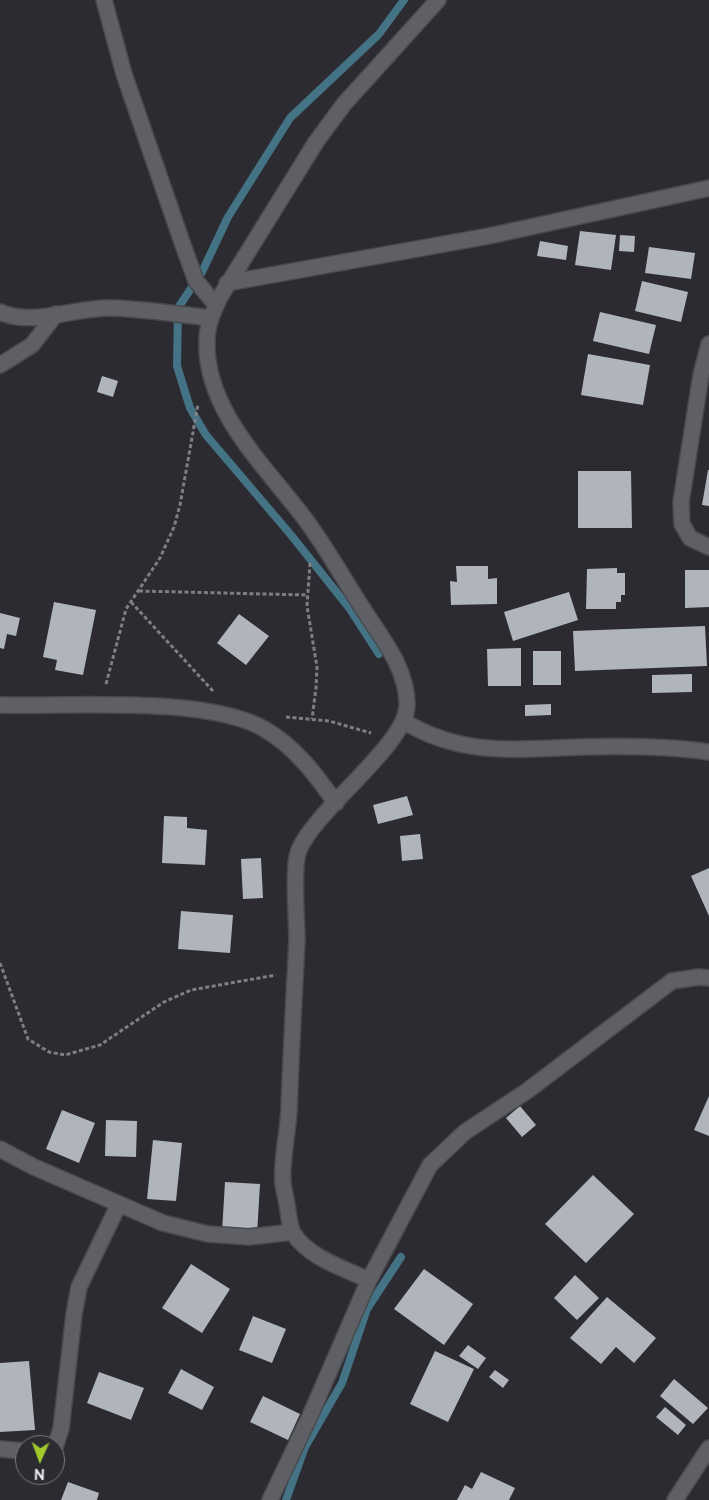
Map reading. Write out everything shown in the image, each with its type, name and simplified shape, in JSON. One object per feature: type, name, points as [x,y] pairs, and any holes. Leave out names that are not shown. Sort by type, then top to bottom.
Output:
[{"type":"street","points":[[104,0],[124,74],[186,254],[196,281],[213,312]]},
{"type":"street","points":[[369,1280],[314,1255],[292,1232],[283,1182],[289,1113],[298,851],[316,825],[390,740],[403,721],[407,709],[406,690],[397,662],[316,536],[239,434],[224,407],[209,370],[207,338],[213,312],[227,283],[322,135],[344,104],[438,0]]},
{"type":"street","points":[[227,283],[489,236],[709,188]]},
{"type":"street","points":[[0,312],[21,317],[108,308],[213,312]]},
{"type":"street","points":[[0,365],[32,345],[56,314]]},
{"type":"street","points":[[709,344],[701,375],[681,502],[682,524],[690,538],[709,547]]},
{"type":"street","points":[[0,705],[194,710],[222,714],[248,721],[266,730],[300,756],[336,803]]},
{"type":"street","points":[[403,721],[420,731],[445,741],[479,748],[518,751],[615,746],[709,752]]},
{"type":"street","points":[[270,1500],[310,1416],[369,1280],[430,1165],[465,1132],[527,1091],[672,981],[693,977],[709,978]]},
{"type":"street","points":[[0,1149],[34,1167],[163,1223],[208,1234],[249,1237],[292,1232]]},
{"type":"street","points":[[59,1435],[79,1287],[119,1204]]},
{"type":"street","points":[[675,1500],[709,1448]]},
{"type":"street","points":[[0,1449],[15,1450]]},
{"type":"path","points":[[97,706],[108,678],[120,625],[131,602],[160,558],[174,527],[180,505],[201,392],[209,370]]},
{"type":"path","points":[[312,719],[317,667],[307,595],[310,558],[316,536]]},
{"type":"path","points":[[138,591],[307,595]]},
{"type":"path","points":[[131,602],[167,639],[204,683],[219,696]]},
{"type":"path","points":[[277,717],[312,719],[362,730],[390,740]]},
{"type":"path","points":[[0,963],[28,1039],[49,1052],[65,1055],[100,1045],[164,1002],[191,990],[294,973]]},
{"type":"building","points":[[580,231],[616,235],[611,270],[575,265]]},
{"type":"building","points":[[620,235],[635,236],[634,252],[619,251]]},
{"type":"building","points":[[540,241],[568,246],[566,260],[537,256]]},
{"type":"building","points":[[649,247],[695,253],[691,279],[645,273]]},
{"type":"building","points":[[642,281],[688,292],[681,322],[635,311]]},
{"type":"building","points":[[600,312],[656,325],[649,354],[593,341]]},
{"type":"building","points":[[588,354],[650,365],[643,405],[581,395]]},
{"type":"building","points":[[102,376],[118,381],[113,397],[97,392]]},
{"type":"building","points":[[709,470],[709,506],[702,505]]},
{"type":"building","points":[[578,471],[631,471],[632,528],[578,528]]},
{"type":"building","points":[[456,566],[488,566],[488,579],[497,578],[497,604],[451,605],[450,581],[457,582]]},
{"type":"building","points":[[617,568],[617,573],[625,573],[625,595],[621,595],[621,602],[616,602],[616,609],[586,609],[587,569]]},
{"type":"building","points":[[685,570],[709,570],[709,607],[685,608]]},
{"type":"building","points":[[569,592],[578,620],[513,641],[504,612]]},
{"type":"building","points":[[54,602],[96,610],[83,675],[55,670],[57,660],[43,657]]},
{"type":"building","points":[[0,613],[20,618],[16,636],[7,634],[4,649],[0,648]]},
{"type":"building","points":[[239,614],[269,636],[246,665],[217,643]]},
{"type":"building","points":[[705,626],[707,666],[575,671],[573,631]]},
{"type":"building","points":[[521,648],[521,686],[488,686],[487,649]]},
{"type":"building","points":[[533,651],[561,651],[561,685],[533,685]]},
{"type":"building","points":[[692,674],[692,692],[652,693],[652,675]]},
{"type":"building","points":[[551,704],[551,715],[525,716],[525,705]]},
{"type":"building","points":[[407,796],[413,815],[378,824],[373,805]]},
{"type":"building","points":[[164,816],[187,817],[187,828],[207,830],[205,865],[162,863]]},
{"type":"building","points":[[420,834],[423,859],[402,861],[400,836]]},
{"type":"building","points":[[261,858],[263,898],[243,899],[241,859]]},
{"type":"building","points":[[709,868],[709,916],[691,876]]},
{"type":"building","points":[[181,911],[233,915],[230,953],[178,949]]},
{"type":"building","points":[[709,1096],[709,1136],[694,1130]]},
{"type":"building","points":[[520,1106],[536,1125],[522,1137],[506,1118]]},
{"type":"building","points":[[62,1110],[95,1123],[79,1163],[46,1149]]},
{"type":"building","points":[[106,1120],[137,1121],[136,1157],[105,1156]]},
{"type":"building","points":[[153,1140],[182,1143],[176,1201],[147,1199]]},
{"type":"building","points":[[593,1175],[634,1214],[586,1263],[545,1224]]},
{"type":"building","points":[[225,1182],[260,1184],[257,1235],[222,1232]]},
{"type":"building","points":[[191,1264],[230,1289],[202,1333],[162,1308]]},
{"type":"building","points":[[424,1269],[473,1304],[444,1345],[394,1309]]},
{"type":"building","points":[[575,1275],[599,1298],[577,1320],[554,1298]]},
{"type":"building","points":[[607,1297],[656,1338],[634,1363],[616,1347],[601,1364],[570,1338]]},
{"type":"building","points":[[253,1316],[286,1329],[272,1363],[239,1350]]},
{"type":"building","points":[[468,1345],[486,1358],[478,1369],[459,1356]]},
{"type":"building","points":[[435,1351],[474,1369],[448,1422],[410,1404]]},
{"type":"building","points":[[29,1361],[35,1430],[0,1432],[0,1363]]},
{"type":"building","points":[[181,1369],[214,1387],[202,1410],[168,1393]]},
{"type":"building","points":[[495,1370],[509,1380],[503,1388],[489,1377]]},
{"type":"building","points":[[99,1372],[144,1388],[131,1420],[87,1403]]},
{"type":"building","points":[[674,1379],[708,1408],[693,1424],[660,1396]]},
{"type":"building","points":[[263,1396],[300,1414],[288,1440],[250,1422]]},
{"type":"building","points":[[665,1407],[686,1425],[678,1435],[656,1417]]},
{"type":"building","points":[[481,1472],[515,1488],[509,1500],[457,1500],[465,1485],[472,1489]]},
{"type":"building","points":[[68,1482],[99,1493],[97,1500],[61,1500]]},
{"type":"waterway","points":[[379,654],[350,609],[291,535],[206,435],[190,408],[177,366],[178,308],[202,272],[228,217],[290,118],[379,34],[404,0]]},
{"type":"waterway","points":[[286,1500],[305,1447],[342,1383],[367,1309],[401,1257]]}]
